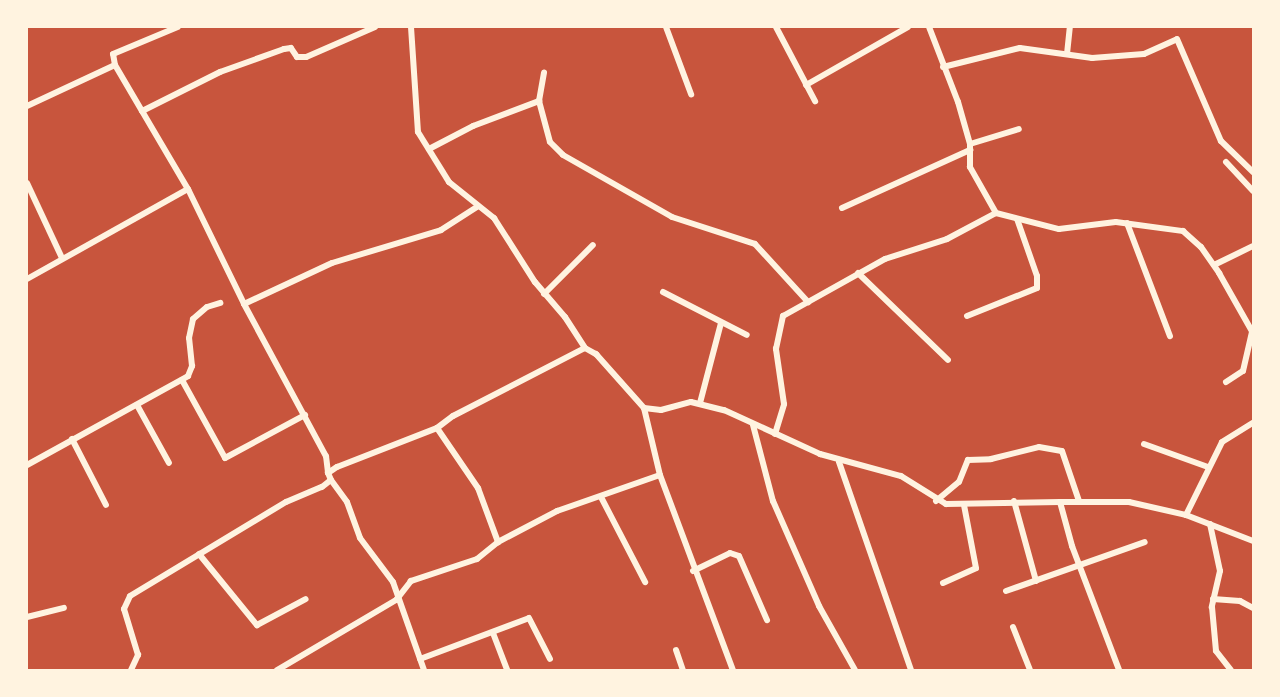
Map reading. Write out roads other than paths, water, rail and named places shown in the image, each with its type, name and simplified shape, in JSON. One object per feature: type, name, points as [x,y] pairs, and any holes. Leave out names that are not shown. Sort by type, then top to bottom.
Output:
[{"type":"street","points":[[142,111],[249,62],[284,49],[291,48],[297,57],[306,57],[375,27]]},
{"type":"street","points":[[411,27],[418,132],[449,182],[477,207],[486,209],[494,218],[544,294],[565,317],[585,348],[596,354],[644,408],[660,475],[693,571],[733,670]]},
{"type":"street","points":[[666,27],[691,94]]},
{"type":"street","points":[[776,27],[815,101]]},
{"type":"street","points":[[807,85],[909,27]]},
{"type":"street","points":[[928,27],[953,87],[970,147],[970,167],[996,213]]},
{"type":"street","points":[[1067,54],[1070,27]]},
{"type":"street","points":[[174,28],[113,54],[115,65],[188,189],[244,304],[326,456],[329,477],[347,502],[360,538],[398,592],[424,670]]},
{"type":"street","points":[[943,67],[1005,49],[1092,58],[1144,54],[1179,40],[1221,141],[1253,172]]},
{"type":"street","points":[[27,106],[115,65]]},
{"type":"street","points":[[544,72],[539,101],[550,142],[564,155],[672,217],[755,244],[808,302]]},
{"type":"street","points":[[429,149],[473,126],[539,101]]},
{"type":"street","points":[[842,208],[970,147],[1019,129]]},
{"type":"street","points":[[1226,162],[1253,191]]},
{"type":"street","points":[[27,183],[62,258]]},
{"type":"street","points":[[27,279],[188,189]]},
{"type":"street","points":[[244,304],[332,263],[441,230],[477,207]]},
{"type":"street","points":[[775,434],[784,404],[776,360],[778,328],[783,316],[885,259],[947,239],[996,213],[1059,229],[1127,223],[1184,231],[1214,265],[1252,333],[1243,371],[1226,382]]},
{"type":"street","points":[[967,316],[1037,288],[1037,276],[1017,219]]},
{"type":"street","points":[[1127,223],[1170,336]]},
{"type":"street","points":[[544,294],[593,245]]},
{"type":"street","points":[[1214,265],[1253,246]]},
{"type":"street","points":[[858,273],[948,360]]},
{"type":"street","points":[[663,292],[747,335]]},
{"type":"street","points":[[27,465],[182,380],[192,366],[189,338],[193,319],[207,307],[220,303]]},
{"type":"street","points":[[700,403],[721,323]]},
{"type":"street","points":[[130,670],[138,655],[124,602],[199,554],[329,477],[436,428],[453,416],[585,348]]},
{"type":"street","points":[[182,380],[225,458],[304,416]]},
{"type":"street","points":[[644,408],[700,403],[724,410],[839,462],[900,476],[936,501],[964,505],[1014,501],[1129,502],[1186,515],[1253,541]]},
{"type":"street","points":[[137,405],[169,462]]},
{"type":"street","points":[[1186,515],[1222,442],[1253,423]]},
{"type":"street","points":[[753,425],[772,501],[819,606],[855,670]]},
{"type":"street","points":[[436,428],[483,497],[498,542]]},
{"type":"street","points":[[72,439],[106,505]]},
{"type":"street","points":[[1144,444],[1208,467]]},
{"type":"street","points":[[936,501],[960,478],[968,460],[991,459],[1039,447],[1059,449],[1070,467],[1079,501]]},
{"type":"street","points":[[839,462],[911,670]]},
{"type":"street","points":[[277,670],[396,600],[398,592],[411,580],[477,559],[498,542],[532,522],[660,475]]},
{"type":"street","points":[[601,497],[645,582]]},
{"type":"street","points":[[1014,501],[1036,581]]},
{"type":"street","points":[[1060,502],[1119,670]]},
{"type":"street","points":[[943,583],[976,568],[964,505]]},
{"type":"street","points":[[1210,524],[1220,571],[1213,598],[1216,651],[1231,670]]},
{"type":"street","points":[[1006,591],[1082,567],[1145,542]]},
{"type":"street","points":[[693,571],[730,553],[739,556],[767,621]]},
{"type":"street","points":[[199,554],[257,626],[306,599]]},
{"type":"street","points":[[1213,598],[1240,601],[1253,608]]},
{"type":"street","points":[[27,617],[64,608]]},
{"type":"street","points":[[420,659],[529,618],[550,659]]},
{"type":"street","points":[[1013,627],[1030,670]]},
{"type":"street","points":[[494,633],[507,670]]},
{"type":"street","points":[[676,650],[683,670]]}]
